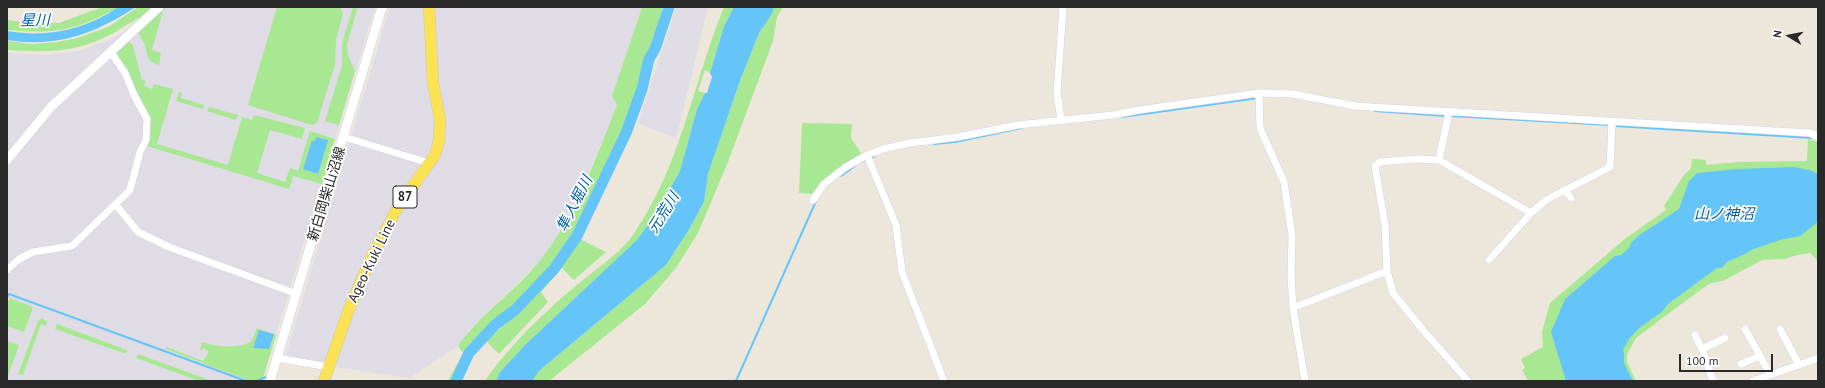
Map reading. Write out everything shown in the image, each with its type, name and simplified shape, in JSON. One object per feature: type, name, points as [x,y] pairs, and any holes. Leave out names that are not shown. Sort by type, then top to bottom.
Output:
[{"type":"main road","name":"Ageo-Kuki Line","points":[[324,381],[349,309],[373,254],[398,207],[435,155],[439,141],[440,120],[433,83],[428,7]]},
{"type":"street","points":[[7,160],[51,107],[110,50],[143,23],[159,7]]},
{"type":"street","name":"新白岡柴山沼線","points":[[270,381],[382,7]]},
{"type":"street","points":[[1061,120],[1057,93],[1063,7]]},
{"type":"street","points":[[7,270],[19,258],[33,252],[72,246],[130,190],[140,152],[146,140],[147,119],[134,95],[126,74],[110,50]]},
{"type":"street","points":[[1259,93],[1260,128],[1284,182],[1292,235],[1291,275],[1293,308],[1305,381]]},
{"type":"street","points":[[813,200],[824,184],[846,167],[867,155],[883,149],[910,143],[958,138],[1018,125],[1113,115],[1259,93],[1293,94],[1355,106],[1810,133],[1818,137]]},
{"type":"street","points":[[1439,160],[1450,112]]},
{"type":"street","points":[[1489,260],[1531,213],[1546,200],[1610,167],[1612,122]]},
{"type":"street","points":[[344,137],[429,162]]},
{"type":"street","points":[[867,155],[896,224],[902,272],[944,381]]},
{"type":"street","points":[[1468,381],[1393,293],[1387,272],[1385,225],[1375,166],[1380,162],[1416,159],[1439,160],[1531,213]]},
{"type":"street","points":[[1564,190],[1571,198]]},
{"type":"street","points":[[116,205],[138,232],[150,238],[169,247],[297,294]]},
{"type":"street","points":[[1293,308],[1387,272]]},
{"type":"street","points":[[1745,329],[1770,374]]},
{"type":"street","points":[[1780,329],[1799,364]]},
{"type":"street","points":[[1695,335],[1702,349],[1713,381]]},
{"type":"street","points":[[1702,349],[1725,338]]},
{"type":"street","points":[[1741,364],[1760,356]]},
{"type":"street","points":[[277,358],[329,367]]},
{"type":"street","points":[[1753,381],[1818,358]]},
{"type":"shaded area","points":[[164,7],[375,7],[262,381],[7,381],[7,165],[56,106]]},
{"type":"shaded area","points":[[390,7],[426,7],[435,106],[435,145],[395,206],[327,363],[285,358]]},
{"type":"shaded area","points":[[433,7],[642,7],[612,96],[617,105],[611,121],[584,184],[551,247],[537,264],[469,330],[458,346],[410,378],[335,367],[334,365],[357,297],[378,252],[445,134],[443,108],[435,73]]},
{"type":"shaded area","points":[[676,7],[708,7],[676,139],[638,123]]},
{"type":"shaded area","points":[[130,29],[7,155],[7,53],[45,55],[79,51],[111,39]]},
{"type":"green space","points":[[102,7],[119,7],[78,26],[65,29],[53,31],[7,30],[7,20],[34,23],[59,23]]},
{"type":"green space","points":[[138,7],[153,7],[141,17],[113,33],[84,45],[70,49],[41,51],[7,50],[7,41],[32,44],[57,42],[77,38],[108,27]]},
{"type":"green space","points":[[164,7],[167,7],[163,11],[152,50],[161,53],[159,65],[149,59],[144,43],[137,31]]},
{"type":"green space","points":[[277,7],[340,7],[343,13],[336,40],[335,64],[317,123],[312,125],[248,105]]},
{"type":"green space","points":[[353,7],[358,7],[347,44],[348,55],[355,71],[339,125],[325,121],[342,65],[342,43]]},
{"type":"green space","points":[[642,7],[662,7],[661,23],[654,44],[643,64],[635,97],[603,178],[567,247],[552,268],[534,287],[480,334],[465,354],[451,381],[448,381],[463,353],[458,346],[476,324],[538,263],[551,246],[573,208],[592,167],[617,105],[612,96]]},
{"type":"green space","points":[[724,7],[734,7],[724,26],[710,73],[705,70],[698,91],[705,93],[697,109],[680,171],[657,212],[637,241],[525,345],[500,372],[496,381],[485,381],[515,343],[540,317],[618,252],[630,239],[643,219],[657,194],[679,142]]},
{"type":"green space","points":[[774,7],[783,7],[777,17],[773,41],[728,162],[698,233],[676,268],[645,304],[549,381],[532,381],[539,371],[666,265],[690,228],[704,202],[708,174],[740,81],[759,33],[772,14]]},
{"type":"green space","points":[[127,40],[133,46],[142,80],[146,81],[144,86],[152,89],[154,84],[173,89],[157,144],[228,165],[242,117],[252,120],[254,115],[305,128],[302,139],[270,130],[257,173],[285,182],[290,168],[298,171],[310,131],[335,139],[322,184],[293,176],[289,189],[147,146],[149,141],[150,119],[130,76],[116,52]]},
{"type":"green space","points":[[179,92],[182,93],[181,98],[204,105],[203,109],[176,101]]},
{"type":"green space","points":[[209,107],[238,115],[236,120],[207,111]]},
{"type":"green space","points":[[802,123],[852,124],[851,138],[861,153],[860,156],[821,182],[812,194],[799,193]]},
{"type":"green space","name":"山ノ神沼","points":[[1808,139],[1818,142],[1818,261],[1810,253],[1785,259],[1762,260],[1725,280],[1709,284],[1636,338],[1627,354],[1627,362],[1636,381],[1528,381],[1522,370],[1525,368],[1521,359],[1543,347],[1542,332],[1550,303],[1626,238],[1666,210],[1664,206],[1684,175],[1691,168],[1692,159],[1706,160],[1706,165],[1739,162],[1807,161]]},
{"type":"green space","points":[[578,238],[606,252],[574,280],[562,268],[541,292],[548,302],[499,354],[486,341],[528,303],[562,265]]},
{"type":"green space","points":[[10,298],[33,307],[24,332],[7,326],[7,305]]},
{"type":"green space","points":[[42,318],[47,321],[46,326],[41,324],[23,375],[18,374],[38,321]]},
{"type":"green space","points":[[57,324],[127,350],[126,354],[55,329]]},
{"type":"green space","points":[[257,328],[276,335],[262,381],[250,381],[166,349],[167,347],[203,361],[209,352],[204,348],[200,351],[202,342],[214,345],[239,346],[251,342]]},
{"type":"green space","points":[[7,341],[19,345],[7,379]]},
{"type":"green space","points":[[138,354],[212,381],[199,381],[136,358]]},
{"type":"water","points":[[118,7],[136,7],[105,25],[74,37],[42,42],[7,40],[7,31],[22,33],[51,33],[79,27],[106,15]]},
{"type":"water","name":"元荒川","points":[[734,7],[774,7],[772,14],[759,33],[740,81],[708,174],[704,202],[690,228],[666,265],[539,371],[532,381],[496,381],[500,372],[525,345],[637,240],[657,212],[680,171],[697,109],[705,93],[707,93],[712,77],[710,73],[724,26]]},
{"type":"water","points":[[316,137],[328,140],[318,174],[303,169],[312,141],[314,141]]},
{"type":"water","name":"山ノ神沼","points":[[1793,167],[1810,170],[1818,174],[1818,222],[1800,236],[1780,240],[1751,250],[1727,262],[1722,268],[1717,268],[1668,304],[1662,312],[1639,328],[1629,339],[1623,350],[1624,363],[1633,381],[1566,381],[1551,332],[1565,299],[1615,256],[1621,255],[1629,248],[1631,243],[1638,236],[1679,209],[1689,181],[1697,173],[1737,169]]},
{"type":"water","points":[[259,330],[274,334],[269,349],[253,348]]},
{"type":"waterway","name":"隼人堀川","points":[[456,381],[469,353],[496,324],[515,310],[554,269],[577,236],[626,133],[642,89],[649,59],[655,49],[669,7]]},
{"type":"waterway","points":[[1122,117],[1258,98]]},
{"type":"waterway","points":[[1375,111],[1446,116]]},
{"type":"waterway","points":[[1451,116],[1610,125]]},
{"type":"waterway","points":[[1614,126],[1813,138]]},
{"type":"waterway","points":[[934,144],[955,142],[1022,128]]},
{"type":"waterway","points":[[861,162],[875,156]]},
{"type":"waterway","points":[[841,176],[855,166]]},
{"type":"waterway","points":[[736,381],[816,201]]},
{"type":"waterway","points":[[7,297],[9,294],[246,381]]},
{"type":"waterway","points":[[257,381],[268,376]]},
{"type":"water label","name":"星川","points":[[35,21]]}]
